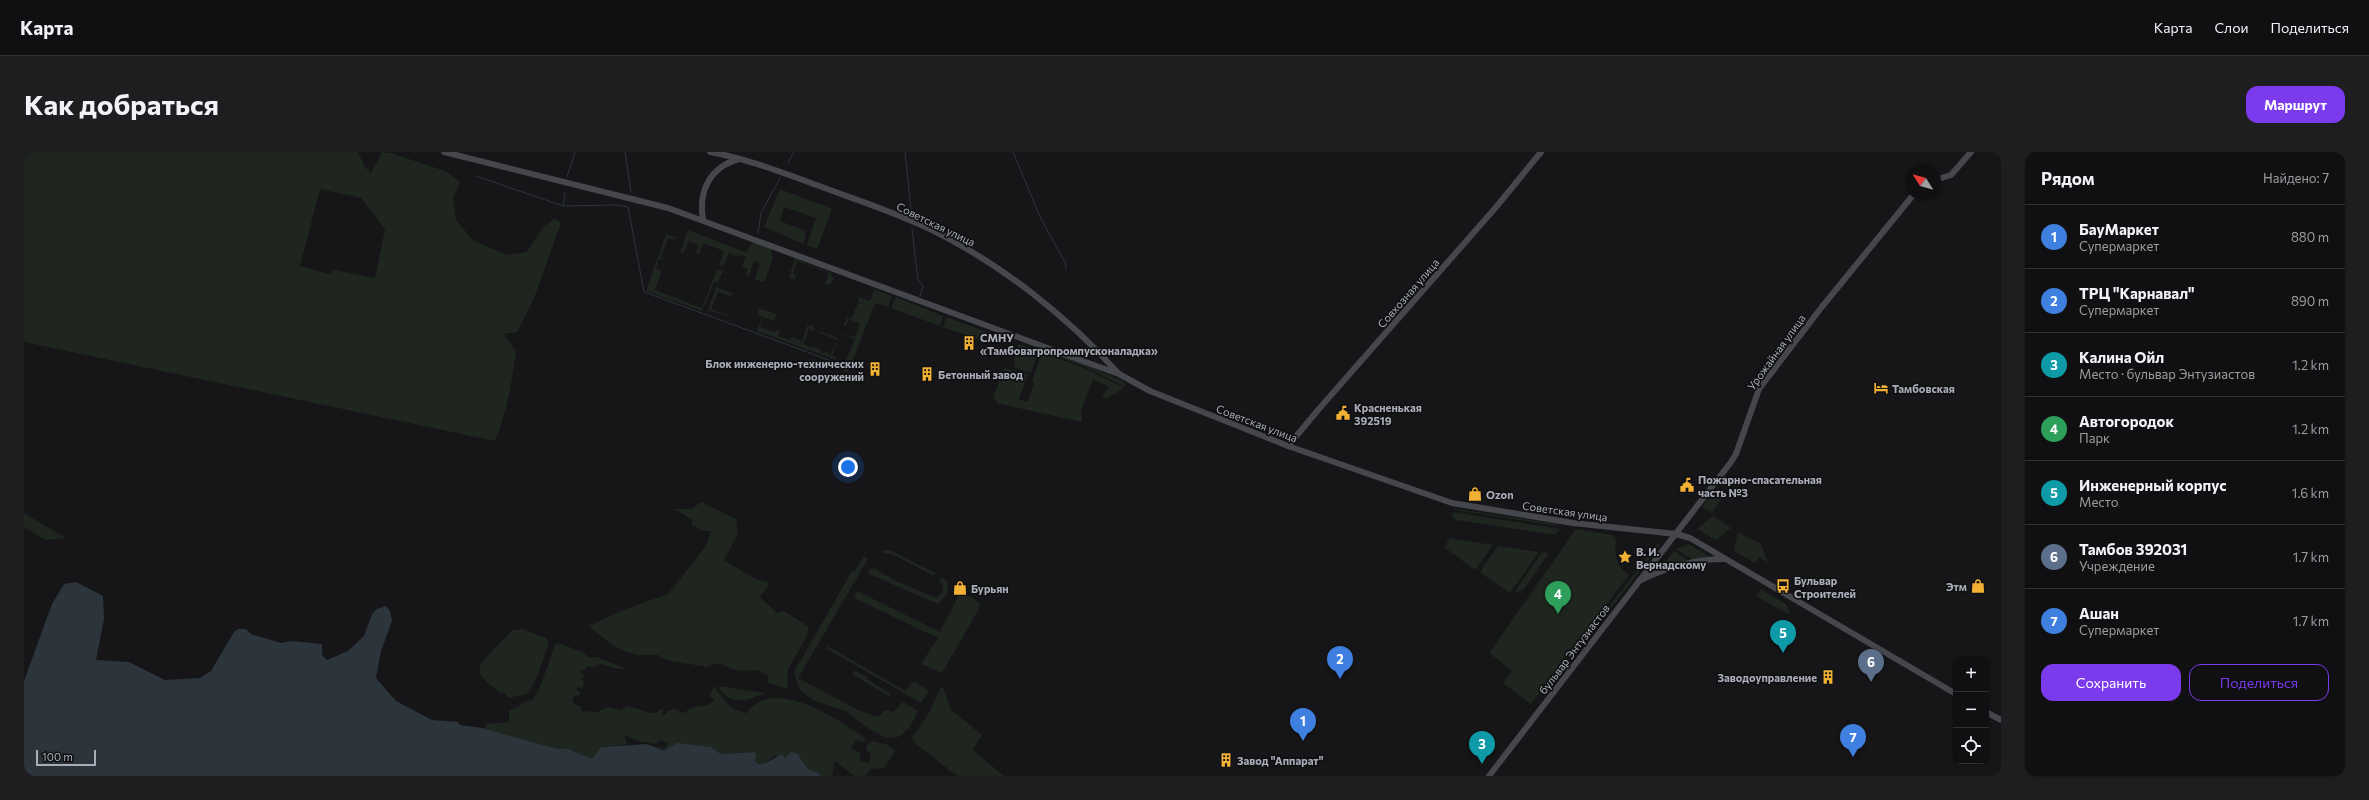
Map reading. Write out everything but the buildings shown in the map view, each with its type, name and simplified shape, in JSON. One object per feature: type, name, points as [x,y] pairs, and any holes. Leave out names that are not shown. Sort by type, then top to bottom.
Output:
[{"type":"main road","points":[[444,152],[617,193],[703,220],[1119,374]]},
{"type":"main road","points":[[454,152],[461,157]]},
{"type":"main road","name":"Советская улица","points":[[710,152],[768,167],[901,216],[933,231],[975,254],[1030,292],[1119,374],[1150,391],[1288,446],[1464,506],[1581,524],[1676,534],[1690,538],[1953,692]]},
{"type":"main road","name":"Совхозная улица","points":[[1288,446],[1497,206],[1541,152]]},
{"type":"main road","points":[[1941,178],[1951,175],[1971,152]]},
{"type":"main road","points":[[703,220],[702,200],[713,172],[727,162],[739,159]]},
{"type":"main road","name":"Урожайная улица","points":[[1676,534],[1736,454],[1759,389],[1821,308],[1909,200]]},
{"type":"main road","name":"бульвар Энтузиастов","points":[[1490,776],[1637,582],[1676,534]]},
{"type":"main road","points":[[1637,582],[1671,568],[1706,560],[1725,559]]},
{"type":"main road","points":[[1989,714],[2001,720]]},
{"type":"shaded area","points":[[24,152],[358,152],[365,167],[371,173],[382,152],[391,153],[445,171],[460,182],[453,199],[456,220],[473,240],[506,255],[527,252],[543,227],[554,219],[561,223],[533,301],[517,332],[504,334],[516,351],[506,408],[495,441],[24,342]],"holes":[[[320,189],[361,198],[385,229],[375,278],[334,270],[329,274],[300,266]]]},
{"type":"shaded area","points":[[780,189],[832,209],[817,249],[807,245],[816,218],[784,207],[780,221],[806,231],[804,244],[764,227]]},
{"type":"shaded area","points":[[688,230],[747,253],[752,242],[771,249],[773,258],[765,281],[762,282],[755,279],[760,263],[754,261],[749,275],[745,276],[748,269],[742,267],[746,257],[741,255],[739,257],[729,253],[723,267],[719,265],[724,251],[703,243],[699,254],[696,253],[699,245],[689,241],[684,252],[680,253]]},
{"type":"shaded area","points":[[666,234],[677,238],[676,240],[668,238],[663,252],[668,254],[662,253],[660,257],[666,260],[659,259],[656,269],[662,271],[655,290],[702,308],[717,269],[732,274],[722,272],[718,283],[714,282],[702,311],[646,291]]},
{"type":"shaded area","points":[[795,259],[832,273],[831,276],[834,278],[831,284],[825,285],[829,273],[797,261],[793,273],[796,276],[795,280],[789,278],[791,272],[787,271],[791,271]]},
{"type":"shaded area","points":[[716,287],[734,294],[730,296],[718,292],[711,309],[729,316],[739,292],[729,317],[708,310]]},
{"type":"shaded area","points":[[868,287],[892,296],[888,307],[875,303],[848,372],[842,370],[855,339],[839,333],[855,337],[860,324],[849,319],[846,326],[843,325],[847,319],[846,317],[851,319],[856,308],[864,311],[856,307],[858,303],[866,305],[858,302],[859,297],[870,301],[874,290]]},
{"type":"shaded area","points":[[896,297],[943,316],[940,326],[891,308]]},
{"type":"shaded area","points":[[758,308],[777,314],[774,321],[763,317],[760,327],[774,332],[777,330],[780,331],[778,336],[790,340],[791,337],[801,340],[801,344],[807,326],[813,325],[815,331],[809,329],[803,345],[805,344],[811,348],[812,346],[822,350],[821,352],[824,353],[826,351],[830,356],[837,340],[818,332],[819,331],[838,338],[832,356],[836,358],[836,360],[757,331],[762,317],[757,314]]},
{"type":"shaded area","points":[[947,317],[992,334],[991,336],[982,333],[980,340],[943,327]]},
{"type":"shaded area","points":[[1018,344],[1038,351],[1031,373],[1014,367],[1015,352]]},
{"type":"shaded area","points":[[1045,349],[1123,381],[1125,387],[1086,367],[1042,351]]},
{"type":"shaded area","points":[[1042,352],[1086,369],[1124,388],[1107,399],[1102,397],[1109,387],[1093,379],[1081,410],[1082,422],[996,403],[997,400],[993,399],[1004,368],[1028,374],[1019,399],[1028,402],[1034,382],[1032,381]]},
{"type":"shaded area","points":[[1713,491],[1725,493],[1712,513],[1702,507]]},
{"type":"shaded area","points":[[701,502],[736,519],[738,534],[724,560],[757,580],[768,582],[768,587],[760,597],[777,613],[784,611],[809,627],[807,636],[788,669],[787,689],[768,683],[768,676],[756,670],[741,671],[720,664],[707,667],[666,660],[658,655],[639,655],[626,652],[612,645],[589,626],[623,610],[668,594],[706,546],[711,531],[703,531],[692,525],[692,520],[675,509],[692,509]]},
{"type":"shaded area","points":[[1456,509],[1556,524],[1559,526],[1454,510]]},
{"type":"shaded area","points":[[1453,512],[1560,529],[1555,534],[1549,534],[1456,520],[1452,517]]},
{"type":"shaded area","points":[[24,513],[66,538],[45,540],[24,527]]},
{"type":"shaded area","points":[[1713,516],[1731,528],[1716,540],[1697,529]]},
{"type":"shaded area","points":[[1576,529],[1613,535],[1616,540],[1617,560],[1625,572],[1629,575],[1531,704],[1503,683],[1512,671],[1489,653]]},
{"type":"shaded area","points":[[1738,532],[1761,544],[1768,563],[1759,557],[1755,563],[1734,551]]},
{"type":"shaded area","points":[[1450,538],[1493,545],[1475,570],[1444,547]]},
{"type":"shaded area","points":[[1658,543],[1660,545],[1577,652],[1574,652]]},
{"type":"shaded area","points":[[1689,544],[1709,556],[1693,560],[1676,549]]},
{"type":"shaded area","points":[[1498,546],[1539,552],[1510,593],[1481,573],[1482,568]]},
{"type":"shaded area","points":[[884,550],[890,550],[937,574],[932,575],[892,554],[882,553]]},
{"type":"shaded area","points":[[1674,551],[1689,561],[1660,568]]},
{"type":"shaded area","points":[[1542,552],[1549,553],[1524,589],[1513,594]]},
{"type":"shaded area","points":[[864,556],[868,559],[798,678],[858,710],[878,717],[885,710],[893,712],[903,702],[918,711],[909,728],[898,737],[886,738],[866,727],[847,712],[813,700],[800,690],[794,672],[852,571],[854,572]]},
{"type":"shaded area","points":[[875,569],[896,581],[936,598],[943,591],[943,585],[938,580],[944,578],[948,583],[947,595],[938,604],[869,574],[868,570]]},
{"type":"shaded area","points":[[76,582],[103,596],[104,619],[96,660],[129,662],[165,680],[200,678],[211,671],[234,632],[238,629],[246,629],[251,634],[281,643],[291,641],[322,644],[322,655],[327,660],[348,651],[364,636],[372,614],[377,609],[386,606],[390,611],[392,621],[381,651],[376,678],[396,701],[432,720],[458,722],[460,725],[482,728],[558,749],[569,749],[592,759],[601,747],[647,744],[664,751],[677,743],[711,747],[721,754],[754,752],[756,755],[755,761],[758,764],[764,764],[782,754],[785,758],[791,752],[797,753],[808,769],[819,773],[820,776],[24,776],[24,681],[52,604],[64,584]]},
{"type":"shaded area","points":[[1761,589],[1787,605],[1790,615],[1756,596]]},
{"type":"shaded area","points":[[857,591],[940,632],[959,595],[972,597],[981,605],[942,673],[921,664],[938,638],[854,598]]},
{"type":"shaded area","points":[[523,629],[546,638],[549,643],[537,677],[527,694],[508,698],[505,693],[499,693],[481,676],[479,672],[481,663],[513,630]]},
{"type":"shaded area","points":[[559,643],[582,652],[589,657],[597,657],[626,669],[618,669],[600,664],[592,668],[587,666],[584,671],[580,670],[580,673],[584,674],[582,680],[585,681],[582,689],[578,687],[577,690],[581,692],[579,696],[575,695],[572,702],[582,708],[581,711],[597,712],[608,707],[621,710],[628,706],[650,713],[656,713],[662,708],[664,709],[662,714],[666,715],[668,710],[671,711],[673,708],[682,713],[697,706],[705,706],[713,702],[715,699],[709,696],[714,687],[731,707],[747,713],[758,702],[772,698],[788,699],[822,711],[864,737],[866,740],[863,742],[855,740],[851,748],[861,754],[860,761],[869,763],[871,754],[867,751],[866,746],[872,741],[888,745],[895,751],[884,768],[871,769],[865,776],[855,776],[835,761],[832,776],[820,776],[818,773],[808,769],[797,753],[791,752],[785,758],[775,756],[764,764],[758,764],[755,761],[754,752],[721,754],[711,747],[676,744],[672,753],[652,746],[665,748],[668,742],[659,740],[656,744],[637,741],[625,735],[627,744],[601,747],[592,759],[569,749],[558,749],[485,729],[486,724],[509,722],[509,711],[521,705],[523,702],[533,699],[539,690],[555,645]]},
{"type":"shaded area","points":[[828,646],[905,691],[914,681],[929,691],[921,703],[827,649]]},
{"type":"shaded area","points":[[854,671],[866,676],[867,679],[891,694],[890,697],[852,674]]},
{"type":"shaded area","points":[[718,686],[765,693],[745,700],[733,700],[722,693]]},
{"type":"shaded area","points":[[941,687],[943,687],[951,710],[982,735],[973,749],[975,752],[1004,776],[957,776],[915,743],[912,738],[929,713]]},
{"type":"waterway","points":[[567,177],[575,152]]},
{"type":"waterway","points":[[625,152],[631,192]]},
{"type":"waterway","points":[[788,163],[794,152]]},
{"type":"waterway","points":[[905,152],[911,210]]},
{"type":"waterway","points":[[1013,152],[1041,219],[1065,262],[1066,269]]},
{"type":"waterway","points":[[476,176],[563,206],[565,193]]},
{"type":"waterway","points":[[758,233],[761,213],[780,178]]},
{"type":"waterway","points":[[563,206],[616,205],[628,207],[644,292],[848,367]]},
{"type":"waterway","points":[[912,229],[918,280],[923,286],[920,296]]},
{"type":"place","name":"СМНУ «Тамбовагропромпусконаладка»","points":[[969,343]]},
{"type":"place","name":"Блок инженерно-технических сооружений","points":[[875,369]]},
{"type":"place","name":"Бетонный завод","points":[[927,374]]},
{"type":"place","name":"Тамбовская","points":[[1881,388]]},
{"type":"place","name":"Красненькая 392519","points":[[1343,413]]},
{"type":"place","name":"Пожарно-спасательная часть №3","points":[[1687,485]]},
{"type":"place","name":"Ozon","points":[[1475,494]]},
{"type":"place","name":"В. И. Вернадскому","points":[[1625,557]]},
{"type":"place","name":"Бульвар Строителей","points":[[1783,586]]},
{"type":"place","name":"Этм","points":[[1978,586]]},
{"type":"place","name":"Бурьян","points":[[960,588]]},
{"type":"place","name":"Автогородок","points":[[1558,614]]},
{"type":"place","name":"Инженерный корпус","points":[[1783,653]]},
{"type":"place","name":"Заводоуправление","points":[[1828,677]]},
{"type":"place","name":"ТРЦ \"Карнавал\"","points":[[1340,679]]},
{"type":"place","name":"Тамбов 392031","points":[[1871,682]]},
{"type":"place","name":"БауМаркет","points":[[1303,741]]},
{"type":"place","name":"Ашан","points":[[1853,757]]},
{"type":"place","name":"Завод \"Аппарат\"","points":[[1226,760]]},
{"type":"place","name":"Калина Ойл","points":[[1482,764]]}]
